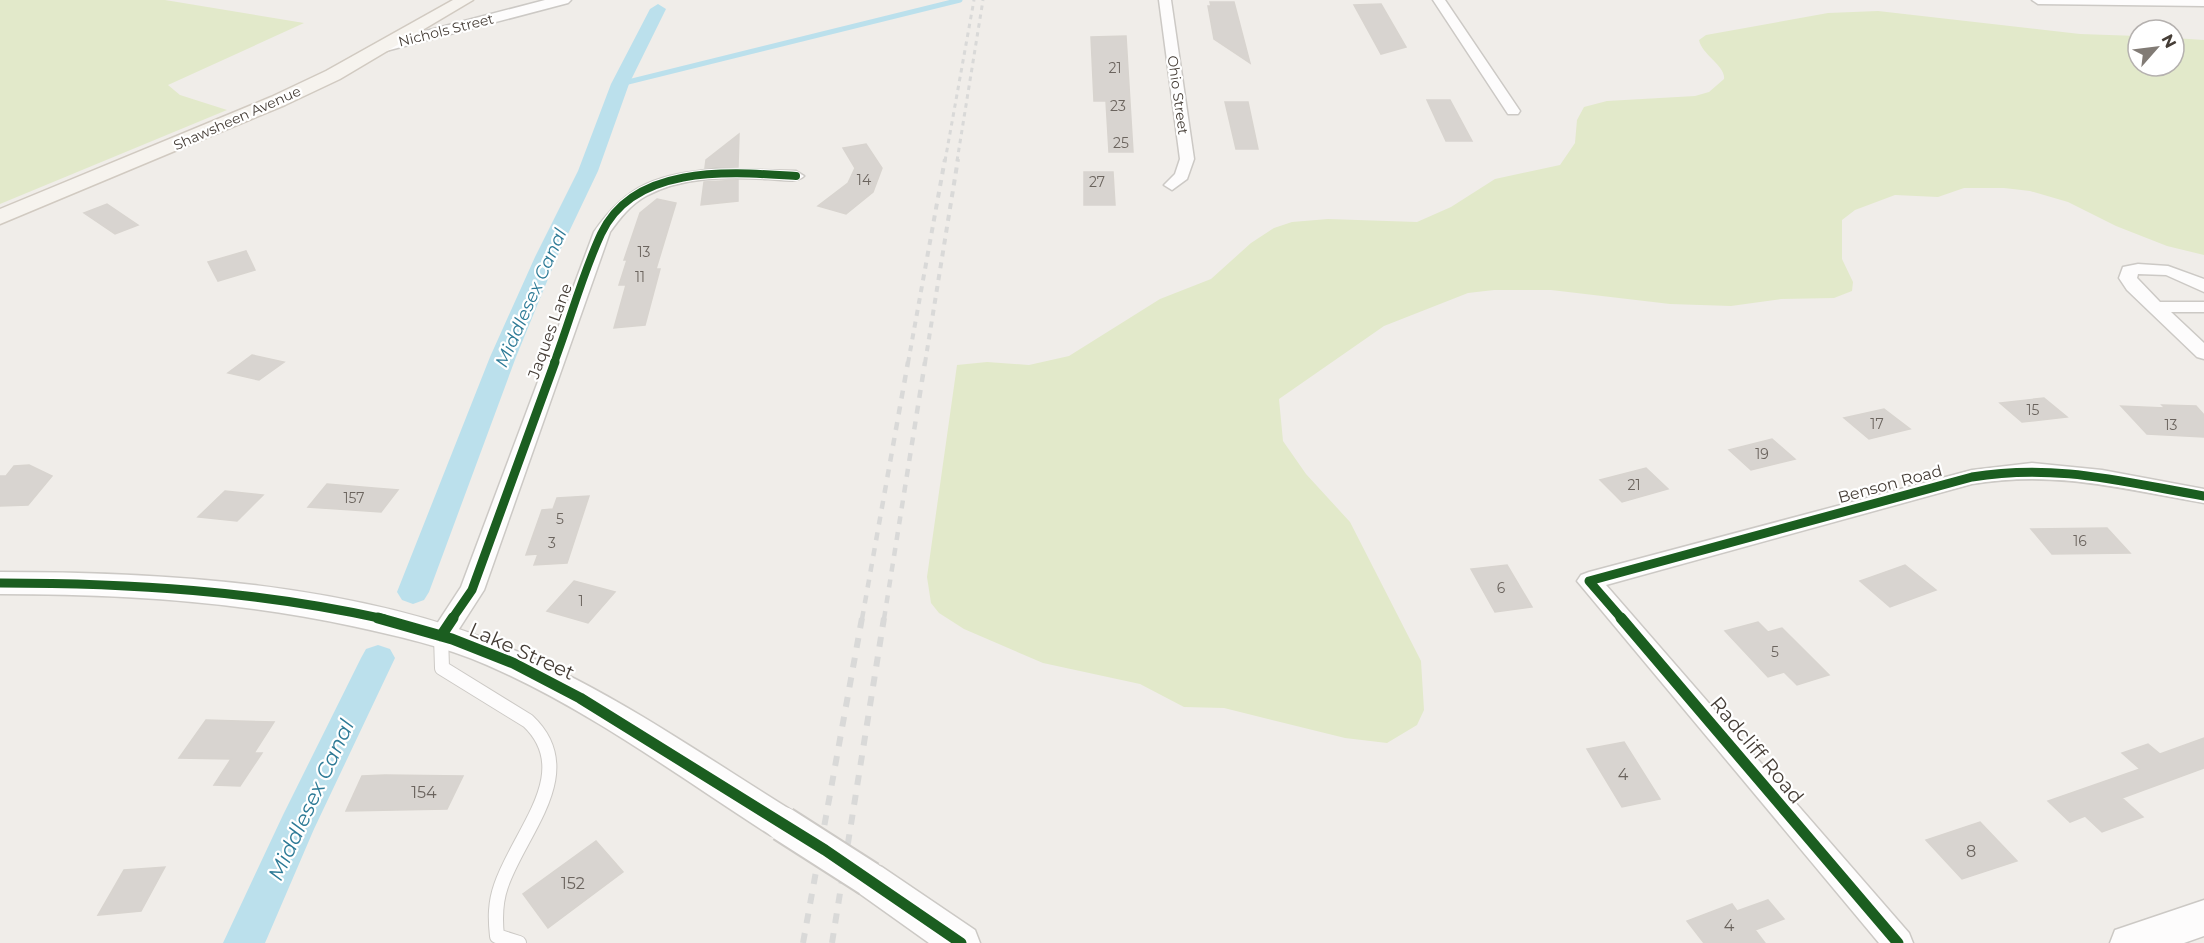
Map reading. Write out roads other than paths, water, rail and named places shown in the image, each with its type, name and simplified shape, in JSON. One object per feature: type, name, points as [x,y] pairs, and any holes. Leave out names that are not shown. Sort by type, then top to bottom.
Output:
[{"type":"main road","name":"Shawsheen Avenue","points":[[0,217],[278,101],[386,46],[465,0]]},
{"type":"street","name":"Nichols Street","points":[[386,46],[563,0]]},
{"type":"street","name":"Ohio Street","points":[[1165,0],[1187,159],[1182,176],[1172,185]]},
{"type":"street","points":[[1439,0],[1513,111]]},
{"type":"street","points":[[2038,0],[2204,2]]},
{"type":"street","name":"Nichols Street","points":[[443,13],[475,19],[507,15]]},
{"type":"street","name":"Jaques Lane","points":[[441,636],[472,590],[609,218],[640,194],[686,177],[722,172],[796,176]]},
{"type":"street","points":[[2204,287],[2187,277],[2160,269],[2129,271],[2128,278],[2133,286],[2204,353]]},
{"type":"street","points":[[2157,307],[2204,307]]},
{"type":"street","name":"Benson Road","points":[[1589,580],[1972,477],[2006,472],[2039,470],[2081,474],[2204,496]]},
{"type":"street","name":"Radcliff Road","points":[[1589,580],[1898,943]]},
{"type":"street","name":"Lake Street","points":[[0,583],[116,583],[239,593],[352,614],[441,636],[513,663],[608,712],[868,879],[961,943]]},
{"type":"street","points":[[2129,943],[2204,918]]},
{"type":"lane","points":[[441,636],[442,668],[519,716],[539,732],[548,748],[550,775],[544,800],[500,887],[493,925],[497,936],[519,943]]},
{"type":"waterway","points":[[620,84],[960,0]]},
{"type":"waterway","name":"Middlesex Canal","points":[[413,592],[503,357],[546,257],[588,171],[620,84],[658,9]]},
{"type":"waterway","name":"Middlesex Canal","points":[[244,943],[296,827],[378,658]]},
{"type":"railway","points":[[945,161],[974,0]]},
{"type":"railway","points":[[957,161],[983,0]]},
{"type":"railway","points":[[908,363],[945,159]]},
{"type":"railway","points":[[925,363],[958,159]]},
{"type":"railway","points":[[862,619],[908,362]]},
{"type":"railway","points":[[884,619],[925,362]]},
{"type":"railway","points":[[803,943],[862,618]]},
{"type":"railway","points":[[832,943],[884,618]]}]
